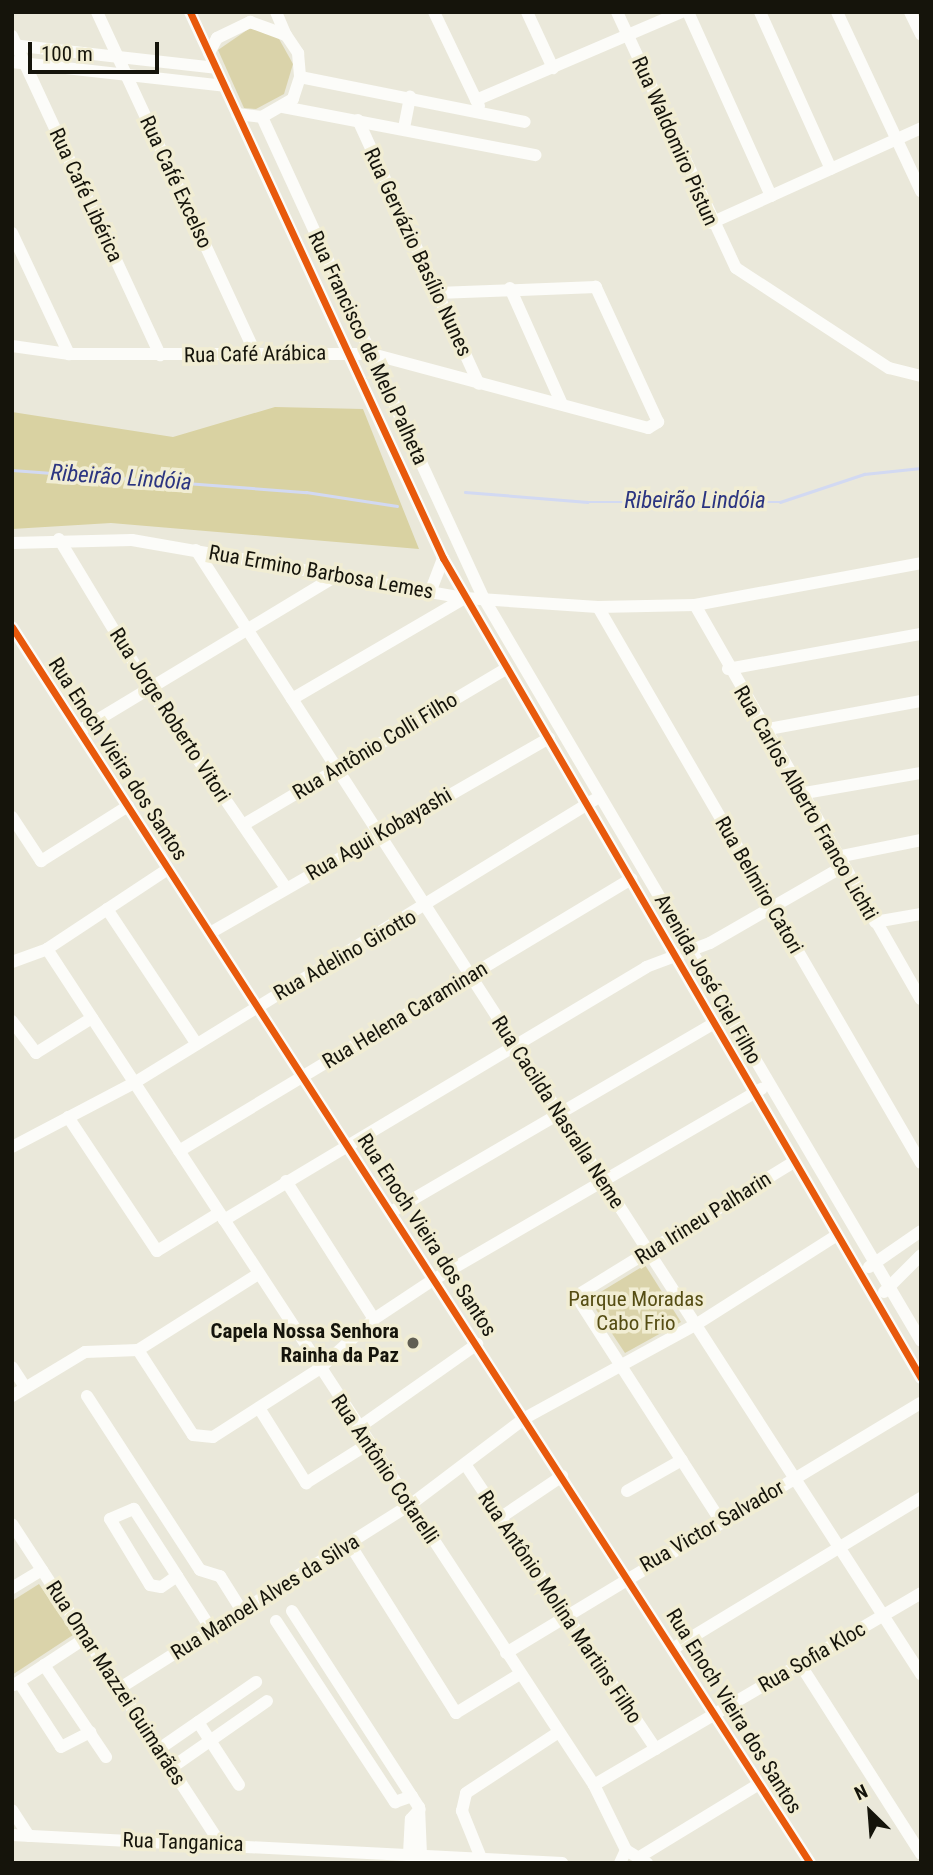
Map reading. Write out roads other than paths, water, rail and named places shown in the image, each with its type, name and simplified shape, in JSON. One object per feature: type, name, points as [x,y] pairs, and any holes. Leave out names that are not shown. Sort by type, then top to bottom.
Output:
[{"type":"street","name":"Rua Café Excelso","points":[[97,12],[255,352]]},
{"type":"street","points":[[190,12],[237,114],[262,117],[283,107],[300,77],[298,53],[276,12]]},
{"type":"street","points":[[421,12],[435,14],[478,105]]},
{"type":"street","points":[[527,12],[553,68]]},
{"type":"street","name":"Rua Waldomiro Pistun","points":[[617,12],[711,223],[736,268],[889,368],[921,376]]},
{"type":"street","points":[[478,105],[553,68],[681,12]]},
{"type":"street","points":[[688,12],[771,196]]},
{"type":"street","points":[[760,12],[831,169]]},
{"type":"street","points":[[837,12],[921,191]]},
{"type":"street","points":[[911,12],[921,35]]},
{"type":"street","points":[[209,53],[217,38],[250,22],[286,35]]},
{"type":"street","points":[[14,42],[216,68]]},
{"type":"street","name":"Rua Café Libérica","points":[[14,42],[18,62],[160,355]]},
{"type":"street","points":[[18,62],[225,86]]},
{"type":"street","points":[[300,77],[410,97],[478,105],[525,122]]},
{"type":"street","points":[[404,128],[410,97]]},
{"type":"street","points":[[283,107],[535,155]]},
{"type":"street","name":"Rua Francisco de Melo Palheta","points":[[237,114],[353,353],[443,558],[465,598]]},
{"type":"street","name":"Rua Francisco de Melo Palheta","points":[[262,117],[483,597]]},
{"type":"street","name":"Rua Gervázio Basílio Nunes","points":[[358,120],[479,384]]},
{"type":"street","points":[[711,223],[921,128]]},
{"type":"street","points":[[12,233],[69,354]]},
{"type":"street","name":"Rua Café Arábica","points":[[12,346],[69,354],[255,352],[372,355],[479,384],[656,425],[596,287],[510,288]]},
{"type":"street","points":[[437,293],[510,288],[562,404]]},
{"type":"street","name":"Rua Ermino Barbosa Lemes","points":[[12,543],[59,539],[132,540],[465,598],[483,597],[598,607],[695,605],[919,567]]},
{"type":"street","name":"Rua Jorge Roberto Vitori","points":[[59,539],[149,688],[286,888]]},
{"type":"street","name":"Rua Cacilda Nasralla Neme","points":[[197,551],[921,1674]]},
{"type":"street","points":[[436,614],[431,590],[443,558]]},
{"type":"street","points":[[79,731],[338,575]]},
{"type":"street","name":"Avenida José Ciel Filho","points":[[483,597],[921,1341]]},
{"type":"street","points":[[292,699],[465,598]]},
{"type":"street","name":"Avenida José Ciel Filho","points":[[465,598],[589,804],[713,1024],[921,1378]]},
{"type":"street","name":"Rua Carlos Alberto Franco Lichti","points":[[695,605],[799,794],[921,999]]},
{"type":"street","name":"Rua Belmiro Catori","points":[[598,607],[921,1163]]},
{"type":"street","name":"Rua Enoch Vieira dos Santos","points":[[12,627],[17,645],[79,731],[128,806],[674,1648],[810,1863]]},
{"type":"street","points":[[728,669],[921,634]]},
{"type":"street","name":"Rua Antônio Colli Filho","points":[[243,825],[507,668]]},
{"type":"street","points":[[763,730],[921,701]]},
{"type":"street","name":"Rua Agui Kobayashi","points":[[210,933],[379,833],[550,738]]},
{"type":"street","points":[[799,794],[921,773]]},
{"type":"street","name":"Rua Adelino Girotto","points":[[12,1147],[134,1083],[257,1006],[426,907],[602,796]]},
{"type":"street","points":[[12,817],[41,861],[128,806]]},
{"type":"street","points":[[68,1117],[157,1251],[286,1181],[514,1043],[772,907],[840,862],[921,840]]},
{"type":"street","points":[[12,962],[47,949],[168,869]]},
{"type":"street","name":"Rua Helena Caraminan","points":[[179,1152],[631,879]]},
{"type":"street","points":[[107,909],[196,1043]]},
{"type":"street","points":[[875,922],[921,914]]},
{"type":"street","name":"Rua Antônio Cotarelli","points":[[47,949],[368,1444],[594,1785],[626,1850]]},
{"type":"street","points":[[12,1021],[36,1053],[92,1018]]},
{"type":"street","points":[[391,1212],[713,1024]]},
{"type":"street","points":[[138,1350],[192,1435],[204,1439],[259,1408],[319,1369],[374,1319],[433,1280],[604,1183],[769,1084]]},
{"type":"street","name":"Rua Irineu Palharin","points":[[623,1366],[576,1296],[794,1162]]},
{"type":"street","points":[[286,1181],[374,1319]]},
{"type":"street","points":[[859,1272],[921,1231]]},
{"type":"street","name":"Rua Manoel Alves da Silva","points":[[120,1688],[410,1505],[526,1419],[697,1324],[837,1235]]},
{"type":"street","points":[[874,1297],[890,1288],[921,1255]]},
{"type":"street","points":[[12,1396],[85,1352],[138,1350],[258,1274]]},
{"type":"street","points":[[358,1428],[477,1344]]},
{"type":"street","points":[[623,1366],[720,1520]]},
{"type":"street","points":[[12,1367],[25,1387]]},
{"type":"street","points":[[87,1396],[200,1570],[220,1576],[242,1611]]},
{"type":"street","name":"Rua Victor Salvador","points":[[506,1653],[720,1520],[921,1404]]},
{"type":"street","points":[[259,1408],[306,1483],[368,1444]]},
{"type":"street","points":[[627,1491],[682,1460]]},
{"type":"street","name":"Rua Antônio Molina Martins Filho","points":[[465,1464],[563,1616],[656,1749]]},
{"type":"street","points":[[500,1518],[562,1476]]},
{"type":"street","points":[[674,1648],[921,1498]]},
{"type":"street","points":[[177,1576],[161,1587],[150,1585],[110,1519],[135,1509],[211,1630]]},
{"type":"street","name":"Rua Omar Mazzei Guimarães","points":[[12,1524],[219,1842]]},
{"type":"street","points":[[349,1544],[456,1713],[520,1674]]},
{"type":"street","points":[[12,1588],[42,1570]]},
{"type":"street","name":"Rua Sofia Kloc","points":[[594,1785],[921,1593]]},
{"type":"street","points":[[292,1611],[420,1809],[415,1854]]},
{"type":"street","points":[[276,1622],[394,1802],[412,1796]]},
{"type":"street","points":[[87,1637],[15,1684],[61,1747],[90,1732]]},
{"type":"street","points":[[800,1664],[921,1854]]},
{"type":"street","points":[[44,1665],[107,1757]]},
{"type":"street","points":[[159,1749],[256,1682]]},
{"type":"street","points":[[171,1768],[267,1701]]},
{"type":"street","points":[[198,1722],[239,1785]]},
{"type":"street","points":[[481,1858],[462,1811],[466,1793],[559,1732]]},
{"type":"street","points":[[620,1863],[626,1850],[644,1859],[759,1783]]},
{"type":"street","points":[[12,1810],[29,1836]]},
{"type":"street","name":"Rua Tanganica","points":[[12,1835],[219,1842],[562,1863]]},
{"type":"waterway","name":"Ribeirão Lindóia","points":[[465,492],[588,502],[780,502],[864,474],[921,468]]},
{"type":"waterway","name":"Ribeirão Lindóia","points":[[12,470],[306,492],[397,506]]},
{"type":"railway","points":[[12,1863],[18,1863]]},
{"type":"place","name":"Capela Nossa Senhora Rainha da Paz","points":[[413,1343]]},
{"type":"park label","name":"Parque Moradas Cabo Frio","points":[[636,1311]]}]
